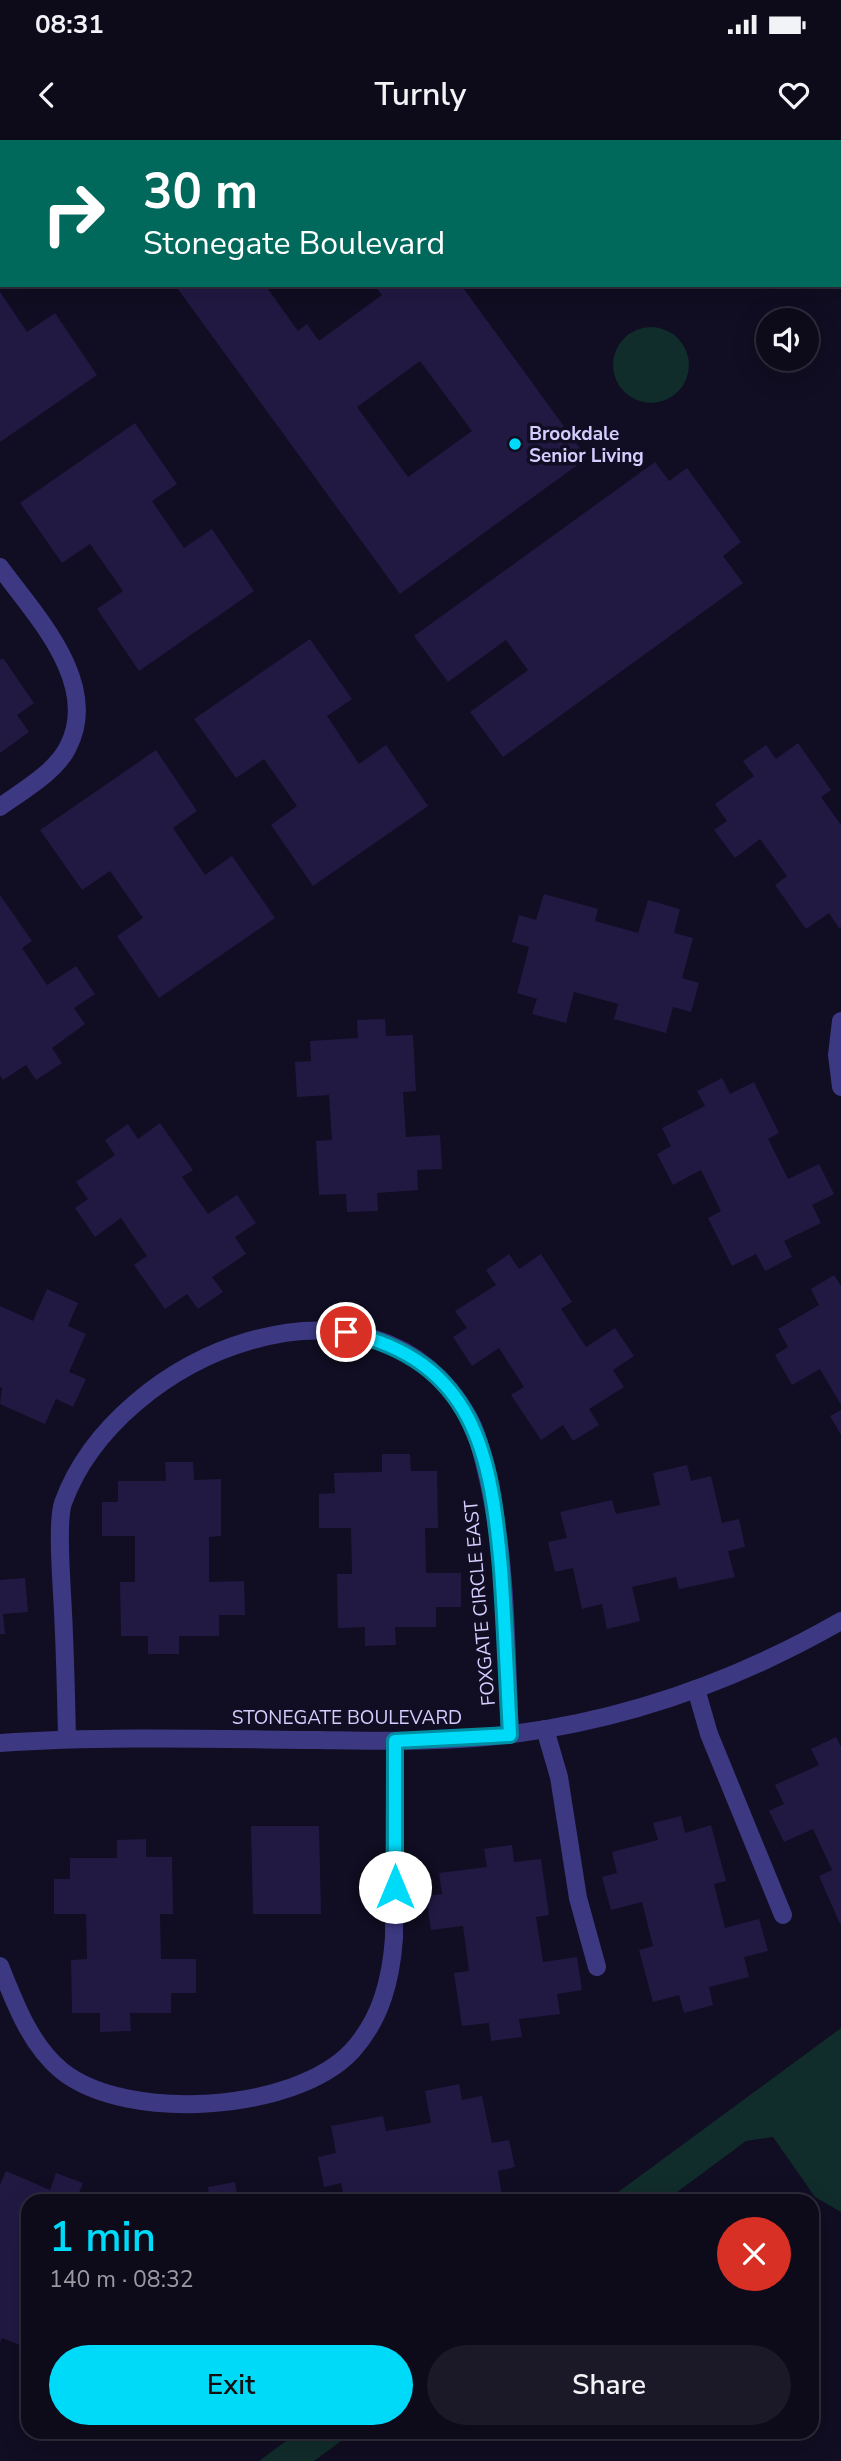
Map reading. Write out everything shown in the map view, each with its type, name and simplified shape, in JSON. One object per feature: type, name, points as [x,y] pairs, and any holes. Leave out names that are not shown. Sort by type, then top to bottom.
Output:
[{"type":"street","points":[[0,566],[67,663],[76,691],[76,720],[68,748],[46,774],[0,807]]},
{"type":"street","points":[[841,1021],[837,1055],[841,1087]]},
{"type":"street","name":"FOXGATE CIRCLE EAST","points":[[67,1739],[61,1562],[62,1507],[77,1471],[109,1429],[148,1392],[170,1377],[217,1352],[242,1343],[294,1332],[321,1331],[346,1332],[396,1347],[418,1360],[438,1377],[470,1419],[480,1445],[496,1516],[510,1735]]},
{"type":"street","name":"STONEGATE BOULEVARD","points":[[0,1743],[67,1739],[395,1741],[510,1735],[622,1713],[696,1689],[767,1659],[841,1621]]},
{"type":"street","points":[[696,1689],[709,1734],[783,1915]]},
{"type":"street","points":[[545,1729],[559,1777],[578,1898],[597,1967]]},
{"type":"street","points":[[0,1966],[22,2018],[43,2052],[61,2071],[108,2095],[133,2101],[173,2104],[253,2098],[306,2083],[329,2070],[350,2053],[367,2032],[380,2008],[392,1968],[395,1741]]},
{"type":"green space","points":[[651,327],[666,330],[678,338],[686,350],[689,365],[686,380],[678,392],[666,400],[651,403],[636,400],[624,392],[616,380],[613,365],[616,350],[624,338],[636,330]]},
{"type":"green space","points":[[841,2028],[841,2212],[819,2199],[819,2194],[813,2194],[773,2137],[746,2141],[674,2194],[616,2194]]},
{"type":"green space","points":[[289,2439],[344,2439],[314,2461],[259,2461]]},
{"type":"building","name":"Brookdale Senior Living","points":[[176,287],[266,287],[298,331],[307,324],[319,341],[382,295],[376,287],[462,287],[587,458],[400,594]],"holes":[[[420,361],[472,431],[408,477],[357,407]]]},
{"type":"building","points":[[0,292],[27,332],[55,313],[97,375],[0,442]]},
{"type":"building","points":[[135,423],[177,484],[152,501],[184,548],[212,529],[254,591],[139,671],[97,609],[123,591],[90,544],[62,563],[20,503]]},
{"type":"building","points":[[655,462],[669,481],[687,468],[741,542],[723,556],[743,583],[503,757],[470,712],[528,670],[506,640],[448,682],[414,636]]},
{"type":"building","points":[[310,639],[352,699],[327,716],[359,764],[386,745],[428,806],[313,886],[271,825],[297,806],[264,759],[236,778],[194,719]]},
{"type":"building","points":[[3,658],[34,703],[17,715],[29,732],[0,753],[0,660]]},
{"type":"building","points":[[798,743],[831,790],[821,797],[841,825],[839,928],[829,913],[806,929],[775,885],[787,876],[760,839],[735,858],[714,830],[727,821],[715,804],[754,776],[743,761],[766,745],[776,759]]},
{"type":"building","points":[[156,750],[197,811],[173,828],[205,875],[232,856],[275,918],[159,998],[117,936],[143,918],[110,871],[82,890],[40,830]]},
{"type":"building","points":[[544,894],[598,909],[595,921],[638,933],[648,900],[680,909],[674,933],[693,938],[682,978],[699,983],[691,1012],[673,1007],[666,1033],[614,1019],[618,1004],[574,992],[566,1023],[532,1014],[537,999],[517,993],[529,947],[512,942],[519,915],[536,920]]},
{"type":"building","points":[[0,895],[32,941],[22,948],[47,985],[76,966],[95,994],[74,1008],[85,1024],[52,1048],[62,1063],[36,1080],[26,1065],[3,1080],[0,1075]]},
{"type":"building","points":[[385,1019],[386,1036],[413,1035],[416,1091],[403,1092],[406,1137],[440,1135],[442,1169],[417,1170],[418,1190],[377,1193],[378,1211],[347,1212],[346,1194],[319,1195],[316,1141],[332,1140],[329,1095],[297,1097],[295,1062],[311,1061],[310,1041],[358,1038],[357,1020]]},
{"type":"building","points":[[722,1078],[730,1094],[754,1082],[779,1133],[768,1139],[788,1179],[819,1164],[834,1194],[812,1205],[821,1223],[784,1241],[792,1257],[765,1271],[756,1254],[732,1266],[708,1218],[721,1211],[701,1170],[673,1185],[657,1154],[671,1146],[662,1128],[705,1106],[697,1091]]},
{"type":"building","points":[[160,1123],[193,1170],[182,1177],[208,1214],[237,1195],[256,1223],[235,1237],[246,1254],[212,1277],[223,1292],[198,1309],[187,1294],[165,1309],[134,1265],[147,1256],[121,1218],[95,1237],[75,1208],[88,1199],[76,1182],[115,1155],[105,1140],[128,1124],[138,1139]]},
{"type":"building","points":[[509,1254],[519,1269],[541,1254],[572,1302],[561,1309],[586,1347],[615,1328],[634,1356],[613,1370],[624,1387],[589,1409],[599,1425],[573,1441],[563,1425],[541,1440],[511,1395],[524,1387],[499,1348],[472,1366],[453,1337],[467,1328],[455,1311],[496,1285],[486,1270]]},
{"type":"building","points":[[834,1275],[841,1286],[841,1405],[820,1369],[792,1385],[775,1355],[788,1347],[778,1329],[819,1305],[811,1289]]},
{"type":"building","points":[[47,1289],[78,1303],[68,1326],[86,1334],[69,1372],[86,1379],[73,1407],[56,1399],[45,1424],[0,1404],[0,1306],[33,1321]]},
{"type":"building","points":[[841,1410],[841,1435],[830,1416]]},
{"type":"building","points":[[382,1454],[410,1454],[411,1471],[437,1471],[438,1528],[425,1528],[426,1573],[461,1573],[461,1607],[436,1607],[436,1627],[395,1627],[396,1645],[365,1646],[365,1627],[338,1628],[337,1574],[352,1574],[351,1528],[319,1528],[319,1494],[335,1493],[334,1473],[382,1472]]},
{"type":"building","points":[[165,1462],[193,1462],[194,1480],[221,1479],[221,1536],[209,1537],[209,1582],[244,1581],[245,1615],[219,1615],[219,1636],[179,1636],[179,1654],[148,1654],[148,1636],[121,1636],[120,1582],[135,1582],[135,1536],[102,1536],[102,1502],[118,1502],[118,1481],[166,1481]]},
{"type":"building","points":[[687,1465],[691,1481],[711,1476],[722,1523],[739,1519],[745,1547],[728,1551],[735,1577],[679,1589],[676,1577],[632,1587],[640,1621],[607,1629],[602,1604],[582,1609],[573,1568],[555,1572],[548,1542],[567,1538],[560,1512],[612,1500],[616,1514],[660,1505],[653,1473]]},
{"type":"building","points":[[25,1578],[28,1612],[3,1614],[5,1634],[0,1634],[0,1580]]},
{"type":"building","points":[[836,1737],[841,1747],[841,1926],[819,1876],[832,1870],[813,1829],[784,1842],[769,1811],[784,1804],[775,1785],[819,1765],[811,1749]]},
{"type":"building","points":[[681,1816],[685,1833],[711,1825],[726,1881],[714,1884],[725,1928],[759,1919],[768,1951],[744,1957],[749,1977],[709,1987],[713,2005],[684,2013],[679,1995],[653,2002],[639,1950],[653,1946],[642,1902],[611,1910],[602,1877],[617,1873],[612,1852],[658,1840],[653,1823]]},
{"type":"building","points":[[251,1826],[319,1826],[321,1914],[253,1914]]},
{"type":"building","points":[[146,1839],[146,1857],[172,1857],[173,1914],[160,1914],[161,1959],[196,1959],[196,1993],[171,1993],[171,2013],[130,2013],[131,2031],[100,2032],[100,2013],[72,2013],[71,1960],[87,1959],[86,1914],[54,1914],[54,1879],[70,1879],[70,1858],[117,1858],[117,1840]]},
{"type":"building","points":[[512,1845],[514,1862],[541,1859],[549,1915],[536,1917],[543,1962],[577,1957],[582,1990],[557,1994],[560,2014],[519,2019],[522,2037],[491,2041],[489,2023],[462,2026],[454,1973],[469,1971],[463,1926],[431,1930],[426,1896],[442,1894],[439,1873],[487,1867],[484,1849]]},
{"type":"building","points":[[459,2084],[462,2100],[482,2096],[492,2143],[509,2140],[515,2167],[498,2171],[502,2194],[343,2194],[341,2183],[324,2187],[318,2157],[336,2153],[331,2126],[383,2116],[386,2131],[431,2123],[425,2091]]},
{"type":"building","points":[[6,2171],[50,2190],[56,2173],[83,2183],[78,2194],[21,2194],[21,2345],[2,2338],[0,2343],[0,2185]]},
{"type":"building","points":[[235,2182],[237,2194],[209,2194],[208,2187]]},
{"type":"place","name":"Brookdale Senior Living","points":[[515,444]]},
{"type":"route","points":[[346,1332],[396,1347],[418,1360],[438,1377],[470,1419],[480,1445],[496,1516],[504,1601],[510,1735],[395,1741],[395,1887]]}]
